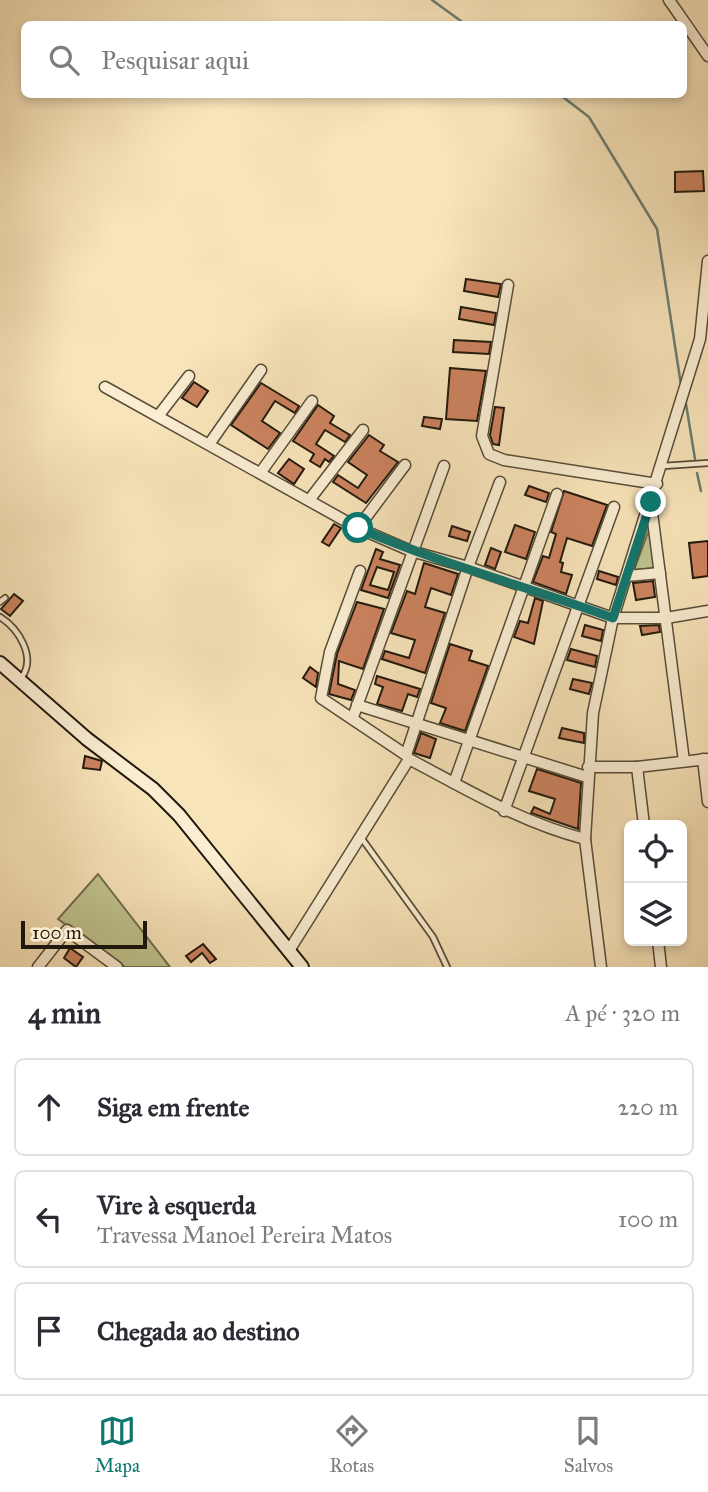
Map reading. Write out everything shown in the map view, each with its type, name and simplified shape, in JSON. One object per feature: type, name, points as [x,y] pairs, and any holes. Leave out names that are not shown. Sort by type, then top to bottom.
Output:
[{"type":"street","points":[[669,0],[684,21]]},
{"type":"street","points":[[687,26],[708,56]]},
{"type":"street","points":[[601,967],[585,839],[587,772],[593,713],[613,618],[663,466],[700,339],[708,261]]},
{"type":"street","points":[[508,285],[482,436],[489,454],[516,462],[657,484]]},
{"type":"street","points":[[209,443],[261,370]]},
{"type":"street","points":[[159,415],[188,376]]},
{"type":"street","points":[[105,387],[358,528],[411,551],[468,567],[613,618],[666,618],[708,611]]},
{"type":"street","points":[[261,472],[312,401]]},
{"type":"street","points":[[310,499],[363,430]]},
{"type":"street","points":[[358,528],[405,466]]},
{"type":"street","points":[[352,717],[444,466]]},
{"type":"street","points":[[290,949],[407,757],[468,567],[500,482]]},
{"type":"street","points":[[454,783],[557,494]]},
{"type":"street","points":[[651,502],[684,761]]},
{"type":"street","points":[[504,811],[614,508]]},
{"type":"street","points":[[360,571],[330,652],[321,698],[407,757],[504,811],[541,827],[585,839]]},
{"type":"street","points":[[627,576],[660,573]]},
{"type":"street","points":[[0,663],[88,739],[153,789],[186,822],[302,967]]},
{"type":"street","points":[[357,705],[523,759],[587,772],[706,759],[708,802]]},
{"type":"street","points":[[637,767],[643,820]]},
{"type":"street","points":[[38,967],[67,930],[117,967]]},
{"type":"street","points":[[659,946],[661,967]]},
{"type":"lane","points":[[663,466],[708,463]]},
{"type":"lane","points":[[0,617],[13,626],[26,650],[28,666],[19,681]]},
{"type":"lane","points":[[360,836],[433,937],[447,967]]},
{"type":"green space","points":[[649,530],[655,568],[634,570]]},
{"type":"green space","points":[[98,874],[170,967],[125,967],[58,919]]},
{"type":"building","points":[[703,171],[704,191],[675,192],[675,172]]},
{"type":"building","points":[[466,279],[501,284],[498,297],[464,291]]},
{"type":"building","points":[[461,307],[496,313],[494,325],[459,319]]},
{"type":"building","points":[[454,340],[491,342],[489,354],[453,352]]},
{"type":"building","points":[[450,368],[486,371],[477,421],[446,419]]},
{"type":"building","points":[[194,382],[208,391],[197,407],[182,398]]},
{"type":"building","points":[[261,383],[299,406],[295,413],[275,401],[262,421],[280,433],[268,449],[231,425]]},
{"type":"building","points":[[318,405],[334,416],[330,423],[350,435],[345,442],[325,430],[316,444],[334,456],[329,462],[325,459],[320,467],[310,461],[314,454],[293,441]]},
{"type":"building","points":[[495,407],[504,408],[499,445],[493,444],[490,435]]},
{"type":"building","points":[[424,417],[442,419],[440,429],[422,426]]},
{"type":"building","points":[[369,435],[384,445],[380,451],[398,462],[366,503],[333,482],[338,475],[358,488],[367,475],[348,462]]},
{"type":"building","points":[[289,459],[304,469],[294,484],[278,473]]},
{"type":"building","points":[[529,486],[549,493],[546,502],[525,495]]},
{"type":"building","points":[[564,491],[607,505],[592,546],[567,538],[560,562],[563,563],[561,572],[572,575],[566,594],[533,582],[543,556],[549,558],[556,534],[551,532]]},
{"type":"building","points":[[334,524],[341,528],[329,546],[322,542]]},
{"type":"building","points":[[515,525],[535,532],[526,559],[505,552]]},
{"type":"building","points":[[452,526],[470,532],[467,541],[449,536]]},
{"type":"building","points":[[708,541],[708,576],[693,578],[689,543]]},
{"type":"building","points":[[491,548],[501,552],[495,569],[485,565]]},
{"type":"building","points":[[376,549],[383,552],[380,559],[400,565],[388,598],[361,590]],"holes":[[[377,567],[394,572],[388,590],[370,585]]]},
{"type":"building","points":[[424,563],[458,574],[451,595],[431,588],[425,607],[445,613],[425,673],[382,659],[385,651],[409,658],[415,640],[391,633],[407,591],[415,594]]},
{"type":"building","points":[[599,571],[618,577],[616,585],[597,579]]},
{"type":"building","points":[[653,581],[655,597],[636,600],[633,583]]},
{"type":"building","points":[[14,594],[23,601],[10,616],[1,609]]},
{"type":"building","points":[[535,598],[543,601],[534,644],[514,637],[520,621],[528,623]]},
{"type":"building","points":[[357,602],[384,609],[363,669],[339,661],[338,684],[355,690],[351,700],[329,694],[337,654]]},
{"type":"building","points":[[585,625],[603,630],[601,641],[582,636]]},
{"type":"building","points":[[659,625],[660,632],[642,635],[640,626]]},
{"type":"building","points":[[450,644],[472,651],[469,660],[488,666],[465,731],[440,723],[446,708],[431,703]]},
{"type":"building","points":[[571,649],[597,656],[595,667],[567,660]]},
{"type":"building","points":[[310,667],[318,673],[316,687],[303,678]]},
{"type":"building","points":[[377,676],[420,689],[417,697],[408,694],[402,711],[377,704],[383,687],[375,684]]},
{"type":"building","points":[[573,679],[592,683],[589,694],[570,689]]},
{"type":"building","points":[[562,728],[584,733],[584,743],[559,738]]},
{"type":"building","points":[[421,733],[436,739],[430,758],[414,753]]},
{"type":"building","points":[[85,756],[102,761],[100,770],[83,768]]},
{"type":"building","points":[[537,769],[581,783],[578,829],[531,813],[534,807],[550,814],[555,799],[529,791]]},
{"type":"building","points":[[203,944],[216,959],[210,963],[202,953],[191,962],[186,956]]},
{"type":"building","points":[[70,948],[83,957],[76,967],[64,958]]},
{"type":"waterway","points":[[432,0],[461,21]]},
{"type":"waterway","points":[[564,98],[589,117],[657,229],[681,385]]},
{"type":"waterway","points":[[686,404],[695,459]]},
{"type":"waterway","points":[[697,473],[701,491]]},
{"type":"route","points":[[358,528],[411,551],[468,567],[613,618],[651,502]]}]
